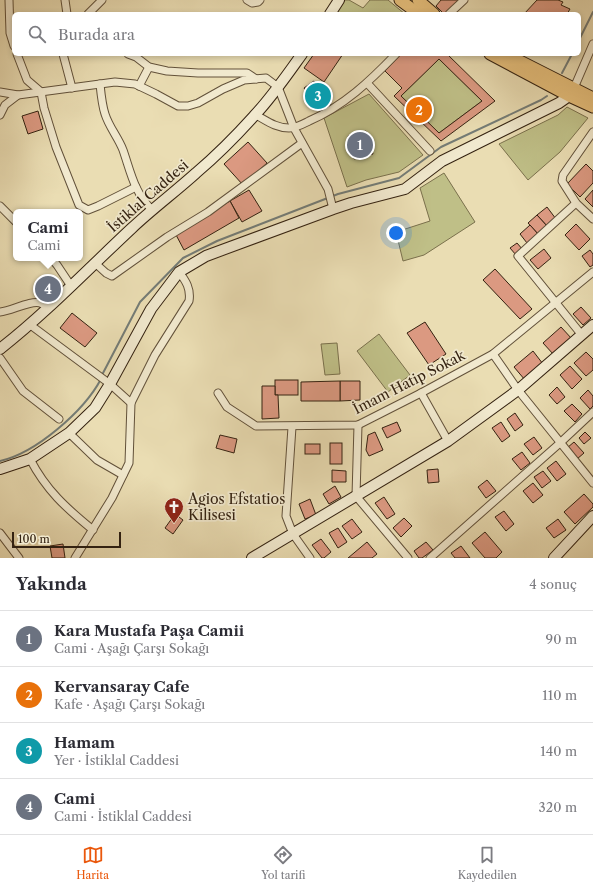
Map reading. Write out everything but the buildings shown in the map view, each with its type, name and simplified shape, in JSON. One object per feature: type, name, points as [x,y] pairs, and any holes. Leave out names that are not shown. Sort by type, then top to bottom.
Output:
[{"type":"main road","points":[[331,12],[339,0]]},
{"type":"main road","points":[[400,0],[416,12]]},
{"type":"main road","points":[[418,0],[432,12]]},
{"type":"main road","name":"İstiklal Caddesi","points":[[0,349],[49,307],[152,210],[197,173],[256,115],[301,56]]},
{"type":"main road","points":[[494,56],[571,92],[593,98]]},
{"type":"main road","points":[[509,56],[571,92],[593,107]]},
{"type":"main road","points":[[0,469],[30,459],[69,432],[95,408],[151,309],[179,272],[206,256],[333,206],[351,203],[405,189],[442,161],[560,103],[571,92]]},
{"type":"main road","points":[[252,558],[448,441],[518,390],[593,325]]},
{"type":"main road","points":[[554,558],[593,516]]},
{"type":"street","points":[[9,0],[10,33],[12,40]]},
{"type":"street","points":[[65,0],[67,12]]},
{"type":"street","points":[[90,12],[102,0]]},
{"type":"street","points":[[247,0],[252,3],[260,0]]},
{"type":"street","points":[[451,12],[464,0]]},
{"type":"street","points":[[571,92],[593,44]]},
{"type":"street","points":[[18,56],[27,80],[41,92],[44,108],[56,147],[79,205],[88,210],[136,187]]},
{"type":"street","points":[[64,56],[72,88]]},
{"type":"street","points":[[133,56],[149,66],[168,71],[198,73],[247,73],[256,79]]},
{"type":"street","points":[[256,115],[275,126],[294,128],[339,106],[367,83],[394,56]]},
{"type":"street","points":[[139,86],[149,66]]},
{"type":"street","points":[[0,92],[18,96],[115,82],[139,86],[178,106],[188,106],[198,103],[223,89],[244,80],[266,78],[278,87],[294,128],[328,189],[333,206]]},
{"type":"street","points":[[367,83],[430,151]]},
{"type":"street","points":[[100,84],[104,114],[110,128],[122,148],[142,200],[152,210]]},
{"type":"street","points":[[0,115],[5,105],[18,96]]},
{"type":"street","points":[[593,132],[563,175],[562,181],[576,204],[593,219]]},
{"type":"street","points":[[94,263],[112,276],[168,237],[208,212],[302,143]]},
{"type":"street","points":[[576,204],[518,256],[581,334]]},
{"type":"street","points":[[0,206],[13,219]]},
{"type":"street","points":[[54,261],[71,286]]},
{"type":"street","points":[[75,558],[112,498],[129,463],[131,403],[155,355],[189,301],[190,292],[179,272]]},
{"type":"street","name":"İmam Hatip Sokak","points":[[218,392],[227,407],[256,426],[292,427],[358,424],[421,393],[493,354],[593,272]]},
{"type":"street","points":[[0,312],[39,302],[49,307]]},
{"type":"street","points":[[29,324],[109,383],[131,403]]},
{"type":"street","points":[[493,354],[518,390],[593,482]]},
{"type":"street","points":[[0,358],[23,391],[59,419]]},
{"type":"street","points":[[421,393],[448,441]]},
{"type":"street","points":[[430,558],[593,412]]},
{"type":"street","points":[[358,424],[356,496],[408,558]]},
{"type":"street","points":[[292,427],[286,516],[293,534],[310,558]]},
{"type":"street","points":[[69,432],[97,460],[123,475]]},
{"type":"street","points":[[30,459],[50,492],[65,507],[93,530]]},
{"type":"street","points":[[0,534],[19,558]]},
{"type":"green space","points":[[345,0],[349,0],[363,8],[370,0],[388,0],[403,12],[336,12]]},
{"type":"green space","points":[[439,59],[482,101],[439,133],[401,96]]},
{"type":"green space","points":[[369,94],[423,155],[399,172],[366,180],[347,187],[324,118]]},
{"type":"green space","points":[[567,107],[588,118],[560,152],[528,180],[499,144],[558,115]]},
{"type":"green space","points":[[444,173],[475,222],[424,255],[403,261],[396,232],[430,221],[420,188]]},
{"type":"green space","points":[[379,334],[410,375],[388,392],[357,351]]},
{"type":"green space","points":[[337,343],[340,374],[325,375],[321,344]]},
{"type":"waterway","points":[[581,36],[593,12]]},
{"type":"waterway","points":[[562,73],[571,56]]},
{"type":"waterway","points":[[102,375],[140,302],[183,258],[217,241],[338,194],[399,178],[441,147],[547,96]]},
{"type":"waterway","points":[[0,461],[29,449],[58,429],[83,404],[101,379]]},
{"type":"place","name":"Hamam","points":[[318,96]]},
{"type":"place","name":"Kervansaray Cafe","points":[[419,110]]},
{"type":"place","name":"Kara Mustafa Paşa Camii","points":[[360,145]]},
{"type":"place","name":"Cami","points":[[48,289]]},
{"type":"place","name":"Agios Efstatios Kilisesi","points":[[174,524]]}]
